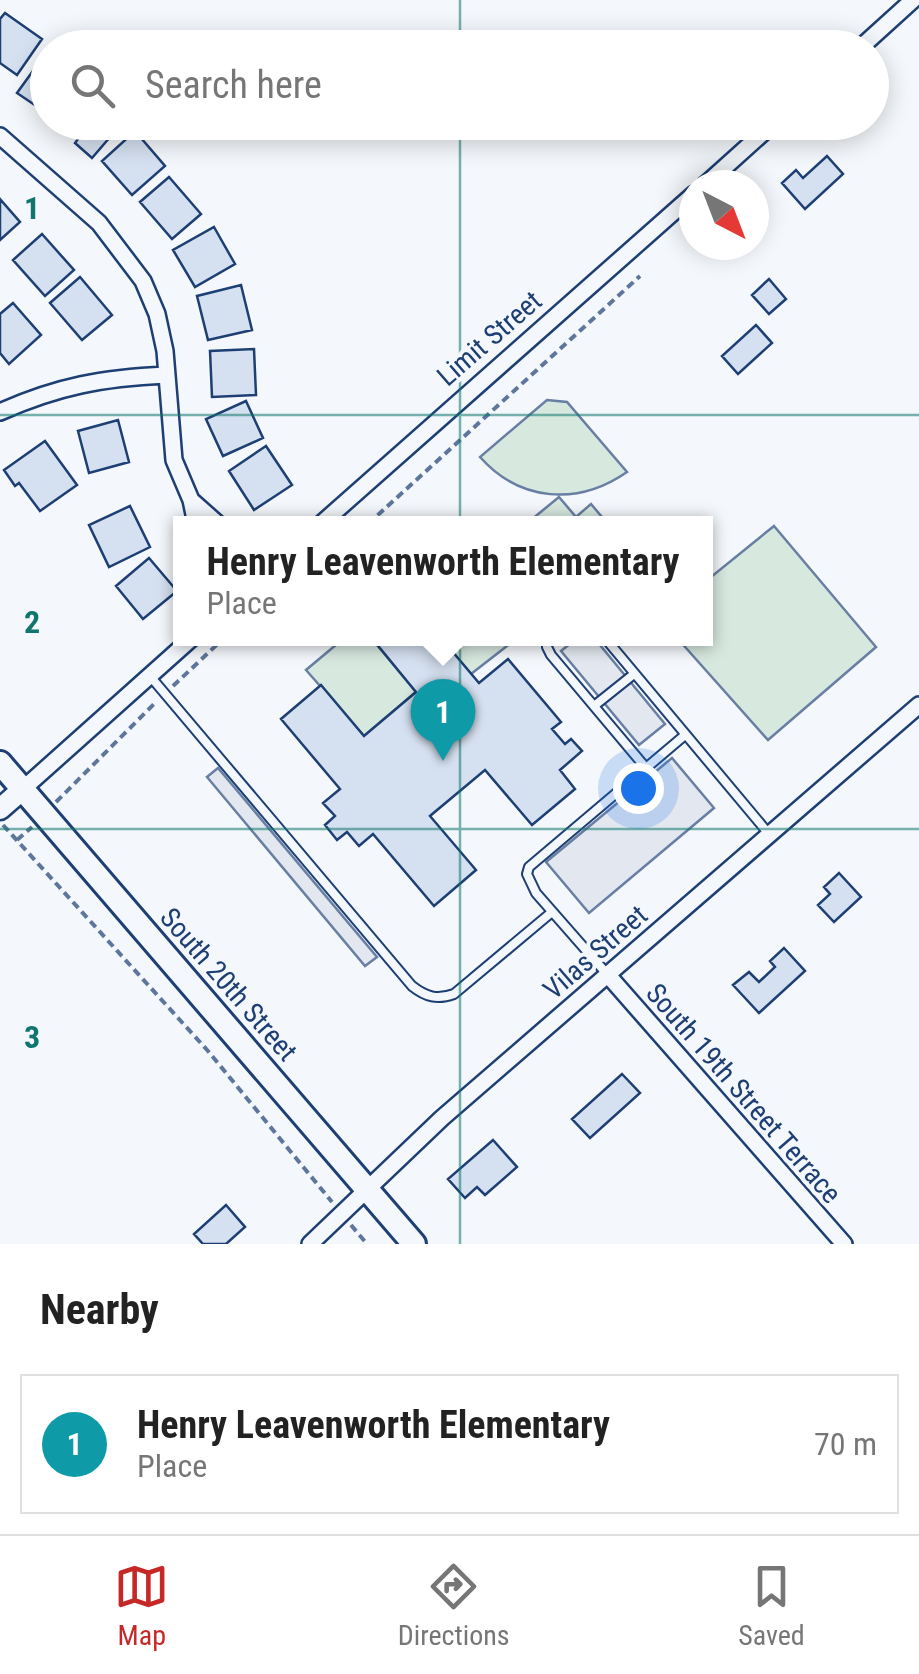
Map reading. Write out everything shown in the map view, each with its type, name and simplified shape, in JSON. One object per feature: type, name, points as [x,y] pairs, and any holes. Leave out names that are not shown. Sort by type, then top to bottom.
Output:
[{"type":"main road","name":"South 20th Street","points":[[0,762],[414,1244]]},
{"type":"street","points":[[880,30],[913,0]]},
{"type":"street","points":[[721,170],[755,140]]},
{"type":"street","points":[[3,142],[78,202],[143,281],[157,314],[174,460],[192,500],[195,516]]},
{"type":"street","name":"Limit Street","points":[[330,516],[679,207]]},
{"type":"street","points":[[0,412],[73,384],[166,374]]},
{"type":"street","points":[[192,500],[209,516]]},
{"type":"street","points":[[0,809],[183,646]]},
{"type":"street","name":"Vilas Street","points":[[310,1244],[366,1189],[607,974],[919,705]]},
{"type":"street","name":"South 19th Street Terrace","points":[[607,974],[844,1244]]},
{"type":"lane","points":[[547,646],[646,768]]},
{"type":"lane","points":[[611,646],[769,834]]},
{"type":"lane","points":[[594,706],[634,674]]},
{"type":"lane","points":[[150,676],[424,995],[454,994],[552,912]]},
{"type":"lane","points":[[607,974],[530,882],[529,867],[686,735]]},
{"type":"path","points":[[377,516],[640,276]]},
{"type":"path","points":[[17,840],[216,646]]},
{"type":"path","points":[[0,822],[208,1051],[366,1244]]},
{"type":"shaded area","points":[[547,400],[567,402],[627,472],[589,490],[550,494],[513,483],[480,457]]},
{"type":"shaded area","points":[[559,497],[575,516],[536,516]]},
{"type":"shaded area","points":[[591,504],[601,516],[577,516]]},
{"type":"shaded area","points":[[774,526],[876,647],[768,740],[684,646],[713,646],[713,575]]},
{"type":"shaded area","points":[[335,646],[378,646],[416,692],[364,736],[306,670]]},
{"type":"shaded area","points":[[447,646],[507,646],[471,674]]},
{"type":"shaded area","points":[[567,646],[601,646],[665,724],[639,745],[561,651]]},
{"type":"shaded area","points":[[672,758],[714,808],[589,913],[546,862]]},
{"type":"shaded area","points":[[218,768],[377,957],[365,966],[207,777]]},
{"type":"building","points":[[5,13],[30,31],[30,56],[17,75],[0,63],[0,19]]},
{"type":"building","points":[[30,75],[30,102],[17,93]]},
{"type":"building","points":[[77,140],[108,140],[92,158],[75,143]]},
{"type":"building","points":[[125,140],[143,140],[165,166],[132,195],[102,161]]},
{"type":"building","points":[[827,156],[843,174],[805,209],[782,183],[796,170],[803,178]]},
{"type":"building","points":[[169,177],[201,214],[172,239],[140,202]]},
{"type":"building","points":[[0,199],[20,222],[0,240]]},
{"type":"building","points":[[214,227],[235,264],[195,287],[173,250]]},
{"type":"building","points":[[42,234],[74,270],[45,296],[13,260]]},
{"type":"building","points":[[80,277],[112,315],[82,340],[50,303]]},
{"type":"building","points":[[769,279],[786,299],[769,314],[752,295]]},
{"type":"building","points":[[241,285],[252,330],[208,340],[197,296]]},
{"type":"building","points":[[13,303],[41,335],[9,364],[0,353],[0,314]]},
{"type":"building","points":[[756,325],[772,343],[738,374],[722,356]]},
{"type":"building","points":[[254,349],[256,395],[212,397],[210,351]]},
{"type":"building","points":[[246,401],[263,438],[223,456],[206,419]]},
{"type":"building","points":[[118,420],[129,462],[89,473],[78,431]]},
{"type":"building","points":[[45,441],[77,485],[40,511],[4,470]]},
{"type":"building","points":[[266,446],[292,485],[254,510],[229,471]]},
{"type":"building","points":[[130,506],[150,547],[109,567],[89,525]]},
{"type":"building","points":[[149,558],[173,586],[173,594],[143,619],[116,586]]},
{"type":"building","points":[[378,646],[448,646],[479,683],[508,659],[561,722],[552,729],[565,744],[571,739],[582,751],[560,770],[575,789],[532,825],[485,770],[430,816],[476,870],[434,906],[373,834],[359,846],[347,832],[337,840],[325,825],[335,816],[323,803],[340,789],[281,719],[321,685],[364,736],[416,692]]},
{"type":"building","points":[[839,873],[861,897],[834,922],[818,905],[830,894],[824,887]]},
{"type":"building","points":[[784,948],[805,971],[759,1013],[733,985],[749,972],[759,982],[775,967],[770,961]]},
{"type":"building","points":[[622,1074],[640,1093],[590,1138],[572,1119]]},
{"type":"building","points":[[493,1140],[517,1167],[485,1195],[477,1187],[465,1198],[448,1179]]},
{"type":"building","points":[[226,1205],[245,1227],[226,1244],[203,1244],[194,1234]]},
{"type":"place","name":"Henry Leavenworth Elementary","points":[[443,761]]}]
